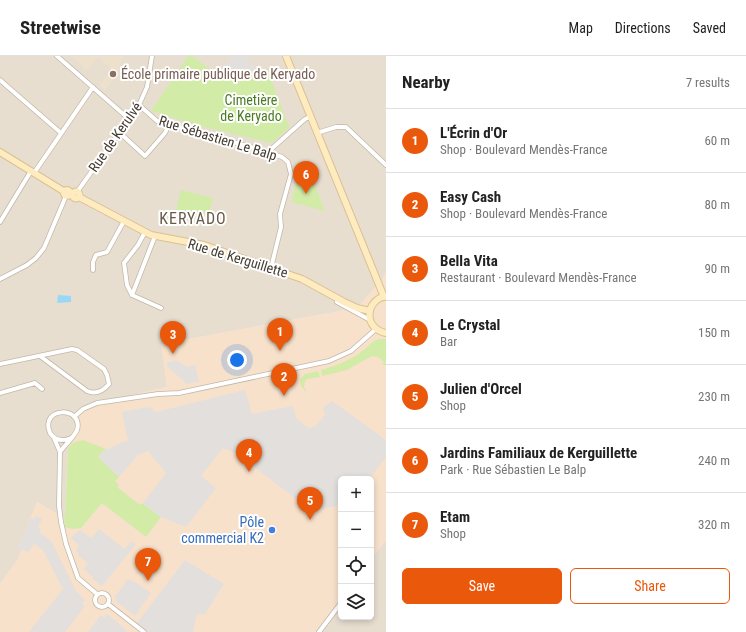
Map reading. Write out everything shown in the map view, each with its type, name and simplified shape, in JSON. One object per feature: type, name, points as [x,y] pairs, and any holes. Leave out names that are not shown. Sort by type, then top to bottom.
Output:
[{"type":"street","points":[[57,56],[129,119]]},
{"type":"street","name":"Rue de Kerulvé","points":[[0,279],[27,265],[36,258],[44,248],[72,194],[139,105],[147,87],[152,56]]},
{"type":"street","points":[[286,56],[385,297],[375,302],[370,311],[370,320],[376,329],[386,333]]},
{"type":"street","points":[[0,80],[61,133]]},
{"type":"street","points":[[1,220],[32,172],[93,87]]},
{"type":"street","name":"Rue Sébastien Le Balp","points":[[139,105],[156,120],[268,152],[282,157],[288,162],[291,174],[280,214],[281,227],[271,268]]},
{"type":"street","points":[[268,152],[305,119],[310,117]]},
{"type":"street","points":[[119,132],[145,156],[166,133],[169,124]]},
{"type":"street","points":[[317,133],[336,127],[346,127],[386,165]]},
{"type":"street","name":"Rue de Kerguillette","points":[[0,152],[32,172],[145,232],[155,236],[204,244],[302,278],[357,308],[370,311]]},
{"type":"street","points":[[93,270],[93,262],[96,255],[107,252],[124,221]]},
{"type":"street","points":[[145,232],[138,245],[124,263],[127,286],[132,295],[161,308]]},
{"type":"street","points":[[132,295],[155,236]]},
{"type":"street","name":"Rue de Kerguillette","points":[[330,294],[334,300],[370,320]]},
{"type":"street","points":[[74,418],[83,409],[97,404],[158,394],[179,393],[329,361],[351,351],[376,329]]},
{"type":"street","points":[[0,364],[67,349],[76,350],[104,369],[107,374],[109,384],[103,390],[92,393],[87,391],[40,356]]},
{"type":"street","points":[[0,393],[35,383],[42,389]]},
{"type":"street","points":[[60,452],[77,429],[77,422],[70,413],[58,412],[49,420],[48,426],[60,452],[59,506],[64,537],[78,578],[97,594]]},
{"type":"street","points":[[54,438],[62,440],[71,438]]},
{"type":"street","points":[[97,594],[103,592],[107,594],[109,598],[108,604]]},
{"type":"street","points":[[97,594],[95,600],[97,605],[102,607],[108,604]]},
{"type":"street","points":[[108,604],[144,632]]},
{"type":"street","points":[[319,632],[338,607]]},
{"type":"shaded area","points":[[0,56],[386,56],[386,272],[382,280],[357,308],[162,344],[167,387],[81,407],[68,449],[65,519],[37,502],[19,558],[0,584]]},
{"type":"shaded area","name":"École primaire publique de Keryado","points":[[71,56],[124,56],[116,77],[105,90],[99,85],[107,76],[111,68],[98,57],[85,72],[84,67]]},
{"type":"shaded area","points":[[233,56],[244,56],[256,68],[238,76],[234,75],[223,68]]},
{"type":"shaded area","points":[[386,272],[386,540],[374,555],[374,476],[338,476],[338,602],[315,632],[0,632],[0,584],[19,558],[22,548],[18,547],[37,502],[65,518],[68,449],[81,407],[167,387],[161,344],[357,308],[382,280]]},
{"type":"shaded area","points":[[176,360],[187,367],[195,365],[199,381],[187,384],[166,365],[169,362]]},
{"type":"shaded area","points":[[245,390],[252,414],[293,406],[296,418],[309,429],[317,425],[325,414],[323,408],[332,401],[386,440],[386,457],[371,476],[338,476],[338,506],[312,511],[236,453],[223,448],[201,476],[216,488],[186,527],[159,516],[143,503],[166,473],[148,451],[138,455],[119,477],[98,457],[105,450],[128,440],[122,412],[149,407],[156,412]]},
{"type":"shaded area","points":[[36,516],[42,519],[38,527],[41,529],[39,532],[51,541],[76,591],[85,600],[82,603],[85,606],[65,632],[29,632],[63,589],[43,550],[34,544],[29,552],[17,548],[31,518],[34,519]]},
{"type":"shaded area","points":[[99,529],[125,549],[131,541],[136,544],[102,586],[84,569],[88,563],[78,555],[79,553],[76,551],[79,545],[71,538],[80,530],[91,538]]},
{"type":"shaded area","points":[[386,540],[386,632],[315,632],[338,602],[338,620],[374,620],[374,555]]},
{"type":"shaded area","points":[[185,560],[224,584],[205,614],[197,614],[193,632],[149,632],[137,623]]},
{"type":"shaded area","points":[[128,579],[151,593],[135,616],[114,598]]},
{"type":"shaded area","points":[[107,614],[127,632],[88,632],[101,615],[104,618]]},
{"type":"green space","name":"Cimetière de Keryado","points":[[188,56],[192,56],[217,74],[220,70],[236,81],[267,68],[290,127],[272,143],[196,125],[151,111]]},
{"type":"green space","points":[[297,162],[306,162],[325,211],[291,202],[298,177],[293,175]]},
{"type":"green space","points":[[181,190],[213,198],[208,217],[176,210]]},
{"type":"green space","points":[[386,339],[386,366],[382,364],[384,362],[378,357],[372,356],[347,370],[322,376],[321,370],[352,358],[374,341]]},
{"type":"green space","points":[[318,371],[320,377],[307,379],[305,381],[304,387],[307,393],[301,386],[300,379],[305,374]]},
{"type":"green space","points":[[83,440],[106,449],[98,457],[119,477],[115,481],[119,485],[117,487],[140,505],[142,503],[161,517],[146,537],[102,503],[81,528],[72,529],[65,527],[64,518],[68,449],[72,443]]},
{"type":"water","points":[[58,295],[71,296],[71,302],[57,303]]},
{"type":"place","name":"École primaire publique de Keryado","points":[[113,74]]},
{"type":"place","name":"Jardins Familiaux de Kerguillette","points":[[306,194]]},
{"type":"place","name":"L'Écrin d'Or","points":[[280,351]]},
{"type":"place","name":"Bella Vita","points":[[173,354]]},
{"type":"place","name":"Easy Cash","points":[[284,396]]},
{"type":"place","name":"Le Crystal","points":[[249,472]]},
{"type":"place","name":"Julien d'Orcel","points":[[310,520]]},
{"type":"place","name":"Pôle commercial K2","points":[[272,530]]},
{"type":"place","name":"Etam","points":[[148,581]]},
{"type":"district","name":"KERYADO","points":[[193,218]]}]
